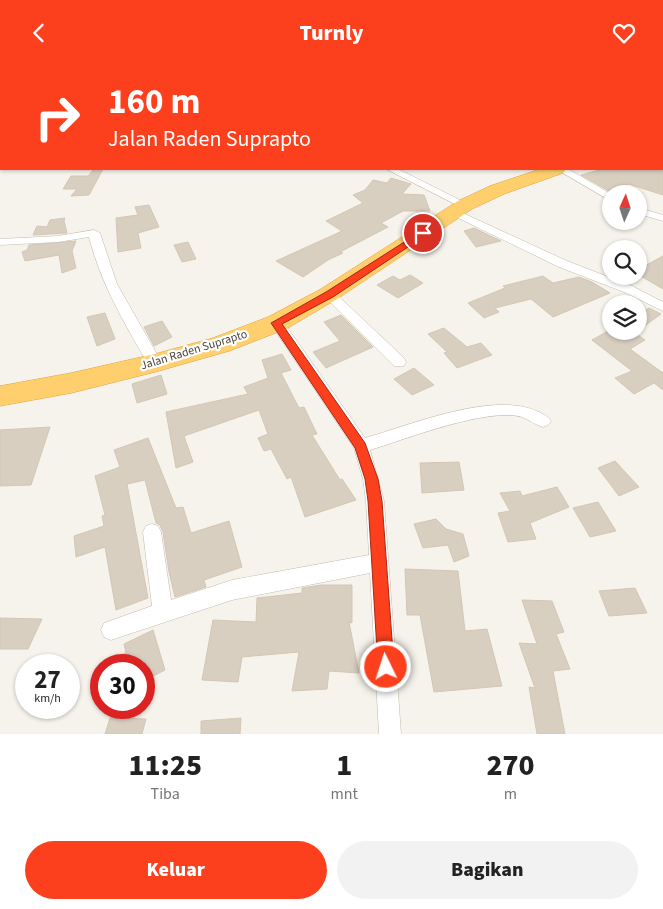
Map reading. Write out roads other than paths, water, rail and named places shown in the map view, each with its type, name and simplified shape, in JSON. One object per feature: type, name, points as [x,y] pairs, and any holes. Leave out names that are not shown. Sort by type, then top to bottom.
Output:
[{"type":"highway","name":"Jalan Raden Suprapto","points":[[0,396],[71,383],[154,363],[220,345],[276,323],[329,295],[460,209],[497,190],[555,170]]},
{"type":"street","points":[[392,170],[563,264],[660,301]]},
{"type":"street","points":[[563,170],[602,194]]},
{"type":"street","points":[[648,214],[663,218]]},
{"type":"street","points":[[0,243],[58,239],[94,233],[98,254],[118,301],[154,363]]},
{"type":"street","points":[[329,295],[399,362]]},
{"type":"street","points":[[276,323],[360,446],[371,479],[375,501],[390,734]]},
{"type":"street","points":[[360,446],[475,412],[512,410],[526,413],[543,421]]},
{"type":"street","points":[[152,532],[163,613]]},
{"type":"street","points":[[111,630],[232,590],[379,562]]}]
